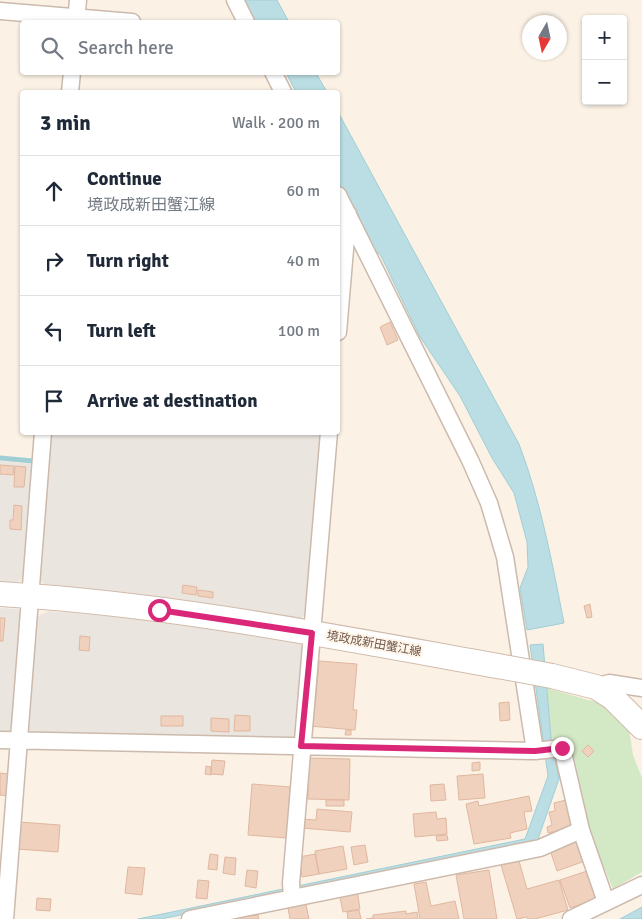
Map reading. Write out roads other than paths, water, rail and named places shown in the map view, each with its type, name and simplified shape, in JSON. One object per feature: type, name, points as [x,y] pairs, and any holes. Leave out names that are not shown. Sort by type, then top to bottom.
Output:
[{"type":"main road","name":"境政成新田蟹江線","points":[[0,594],[159,610],[312,633],[552,676],[596,687],[613,698],[642,727]]},
{"type":"street","points":[[0,11],[76,20],[78,0]]},
{"type":"street","points":[[235,0],[245,20]]},
{"type":"street","points":[[70,90],[72,75]]},
{"type":"street","points":[[274,75],[282,90]]},
{"type":"street","points":[[340,205],[344,224],[340,296]]},
{"type":"street","points":[[344,224],[490,503],[505,557],[535,751]]},
{"type":"street","points":[[5,919],[44,435]]},
{"type":"street","points":[[292,890],[301,746],[329,435]]},
{"type":"street","points":[[596,687],[609,683],[642,688]]},
{"type":"street","points":[[0,740],[19,742],[535,751],[562,748],[581,830],[606,902]]},
{"type":"street","points":[[190,919],[292,890],[540,848],[581,830]]},
{"type":"street","points":[[571,919],[642,885]]},
{"type":"water","points":[[242,0],[277,0],[288,20],[253,20]]},
{"type":"water","points":[[287,75],[317,75],[326,90],[295,90]]},
{"type":"water","points":[[340,116],[519,444],[540,510],[564,623],[527,630],[520,588],[528,567],[527,542],[514,493],[492,458],[460,396],[420,337],[381,256],[367,242],[340,190]]},
{"type":"water","points":[[543,644],[551,738],[559,779],[537,842],[161,919],[138,919],[525,839],[548,776],[530,645]]},
{"type":"water","points":[[642,907],[642,919],[620,919]]},
{"type":"waterway","points":[[0,458],[33,461]]}]
